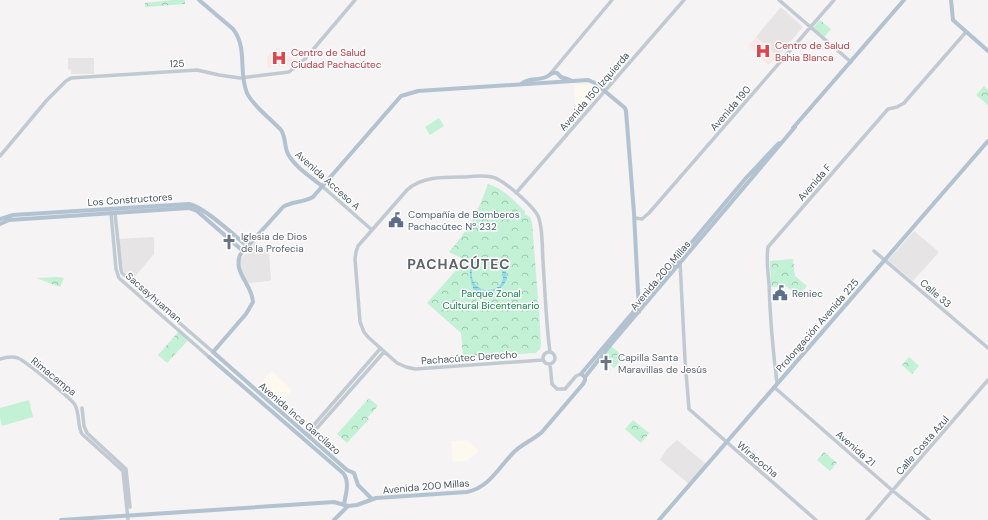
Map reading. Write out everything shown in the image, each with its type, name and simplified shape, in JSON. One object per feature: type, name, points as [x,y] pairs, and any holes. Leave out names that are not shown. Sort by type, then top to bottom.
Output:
[{"type":"main road","name":"Avenida Acceso A","points":[[199,0],[237,35],[241,44],[244,78],[250,98],[283,132],[290,157],[297,165],[322,186]]},
{"type":"main road","name":"Avenida 200 Millas","points":[[583,375],[639,312],[904,0]]},
{"type":"main road","points":[[950,0],[953,20],[988,51]]},
{"type":"main road","points":[[213,352],[246,314],[253,302],[251,294],[239,270],[238,265],[240,255],[282,207],[308,200],[312,197],[401,96],[418,91],[521,84],[547,77],[551,73],[558,74],[572,81]]},
{"type":"main road","points":[[556,82],[558,74]]},
{"type":"main road","points":[[531,81],[592,81],[606,91],[626,110],[635,218],[639,312]]},
{"type":"main road","name":"Avenida 200 Millas","points":[[583,375],[639,304],[750,173],[795,127]]},
{"type":"main road","name":"Prolongación Avenida 225","points":[[659,520],[988,141]]},
{"type":"main road","name":"Los Constructores","points":[[0,219],[13,215],[189,204],[200,209],[247,246]]},
{"type":"main road","name":"Los Constructores","points":[[0,224],[9,220],[191,208],[202,215],[243,251]]},
{"type":"main road","name":"Avenida Inca Garcilazo","points":[[213,352],[347,470],[354,474],[358,485],[372,499]]},
{"type":"main road","name":"Avenida Inca Garcilazo","points":[[209,357],[343,473],[346,477],[347,483],[346,505]]},
{"type":"main road","name":"Avenida 200 Millas","points":[[61,520],[130,518],[334,502],[346,505],[357,505],[372,499],[467,492],[481,488],[514,452],[542,432],[583,384],[585,380],[583,375]]},
{"type":"main road","points":[[334,520],[346,505]]},
{"type":"street","name":"125","points":[[0,156],[48,100],[66,81],[71,78],[196,70],[244,78],[259,75],[284,74],[292,71],[305,59],[356,0]]},
{"type":"street","points":[[551,73],[612,0]]},
{"type":"street","name":"Avenida 150 Izquierda","points":[[516,193],[684,0]]},
{"type":"street","points":[[779,0],[851,62]]},
{"type":"street","name":"Avenida 190","points":[[635,218],[642,219],[649,213],[834,0]]},
{"type":"street","name":"Avenida F","points":[[775,385],[775,352],[771,329],[768,247],[888,109],[903,104],[966,32]]},
{"type":"street","points":[[558,74],[560,62]]},
{"type":"street","name":"Pachacútec Derecho","points":[[543,360],[415,369],[397,363],[368,337],[360,322],[355,259],[358,246],[407,190],[415,184],[428,180],[484,176],[494,177],[502,181],[536,212],[540,222],[546,321],[550,352]]},
{"type":"street","name":"Avenida Acceso A","points":[[322,186],[372,230]]},
{"type":"street","points":[[113,213],[122,273],[213,352]]},
{"type":"street","name":"Sacsayhuaman","points":[[113,213],[116,269],[119,278],[209,357]]},
{"type":"street","name":"Calle 33","points":[[874,251],[988,348]]},
{"type":"street","points":[[680,257],[680,263]]},
{"type":"street","name":"Wiracocha","points":[[680,263],[689,409],[816,520]]},
{"type":"street","points":[[308,435],[380,349]]},
{"type":"street","points":[[308,435],[384,352]]},
{"type":"street","points":[[550,352],[555,358],[550,364],[543,360],[545,353],[550,352]]},
{"type":"street","name":"Rimacampa","points":[[0,359],[13,357],[23,361],[75,404],[82,434],[123,470],[130,518]]},
{"type":"street","points":[[550,364],[552,384],[557,389],[565,389],[576,376],[583,375]]},
{"type":"street","name":"Calle Costa Azul","points":[[867,520],[988,380]]},
{"type":"street","name":"Avenida 21","points":[[775,385],[893,491],[929,520]]},
{"type":"street","points":[[82,408],[86,433],[126,469],[130,507]]},
{"type":"shaded area","points":[[780,8],[782,8],[803,27],[778,56],[756,37]]},
{"type":"shaded area","name":"Centro de Salud Bahia Blanca","points":[[756,37],[778,56],[769,65],[748,46]]},
{"type":"shaded area","name":"Centro de Salud Ciudad Pachacútec","points":[[277,47],[293,60],[286,67],[276,66],[268,68],[267,57]]},
{"type":"shaded area","points":[[68,58],[94,58],[94,74],[71,74],[71,70],[68,69]]},
{"type":"shaded area","points":[[590,84],[602,93],[584,113],[575,105],[574,85]]},
{"type":"shaded area","points":[[914,231],[939,252],[913,281],[888,260]]},
{"type":"shaded area","points":[[154,237],[154,254],[132,280],[123,270],[118,239]]},
{"type":"shaded area","points":[[255,242],[269,253],[271,280],[249,283],[240,270],[240,259]]},
{"type":"shaded area","points":[[272,371],[292,390],[278,405],[258,386]]},
{"type":"shaded area","points":[[467,440],[479,451],[467,461],[453,462],[451,441]]},
{"type":"shaded area","points":[[677,440],[706,464],[689,484],[660,460],[667,449]]},
{"type":"green space","points":[[185,0],[185,4],[145,7],[145,3]]},
{"type":"green space","points":[[820,20],[831,29],[824,37],[813,28]]},
{"type":"green space","points":[[984,86],[988,90],[988,105],[976,95]]},
{"type":"green space","points":[[439,118],[444,126],[430,135],[425,127]]},
{"type":"green space","name":"Parque Zonal Cultural Bicentenario","points":[[488,184],[499,188],[512,199],[525,211],[525,214],[530,217],[532,223],[538,298],[538,304],[536,306],[539,310],[541,345],[540,349],[536,353],[463,357],[461,333],[427,303],[465,260],[449,252],[472,220],[481,203]]},
{"type":"green space","points":[[793,259],[795,276],[807,286],[798,296],[786,286],[771,287],[770,261]]},
{"type":"green space","points":[[36,278],[64,278],[60,287]]},
{"type":"green space","points":[[179,331],[188,340],[167,363],[158,355]]},
{"type":"green space","points":[[611,346],[624,357],[614,368],[602,358]]},
{"type":"green space","points":[[909,357],[919,366],[912,374],[902,365]]},
{"type":"green space","points":[[369,398],[378,406],[367,418],[369,419],[347,443],[337,434]]},
{"type":"green space","points":[[29,400],[33,417],[2,426],[0,408]]},
{"type":"green space","points":[[633,420],[649,433],[641,443],[625,429]]},
{"type":"green space","points":[[824,452],[837,463],[830,471],[817,460]]},
{"type":"water","points":[[479,259],[494,259],[501,263],[506,272],[507,279],[503,286],[498,290],[490,292],[486,291],[477,295],[474,292],[470,271],[473,264]],"holes":[[[487,260],[494,262],[502,271],[502,281],[495,289],[482,289],[477,286],[474,281],[472,271],[480,262]]]},
{"type":"place","name":"Centro de Salud Bahia Blanca","points":[[763,51]]},
{"type":"place","name":"Centro de Salud Ciudad Pachacútec","points":[[279,58]]},
{"type":"place","name":"Compañía de Bomberos Pachacútec Nº 232","points":[[396,220]]},
{"type":"place","name":"Iglesia de Dios de la Profecia","points":[[229,242]]},
{"type":"place","name":"Reniec","points":[[780,293]]},
{"type":"place","name":"Capilla Santa Maravillas de Jesús","points":[[606,363]]},
{"type":"district","name":"PACHACÚTEC","points":[[459,264]]}]
